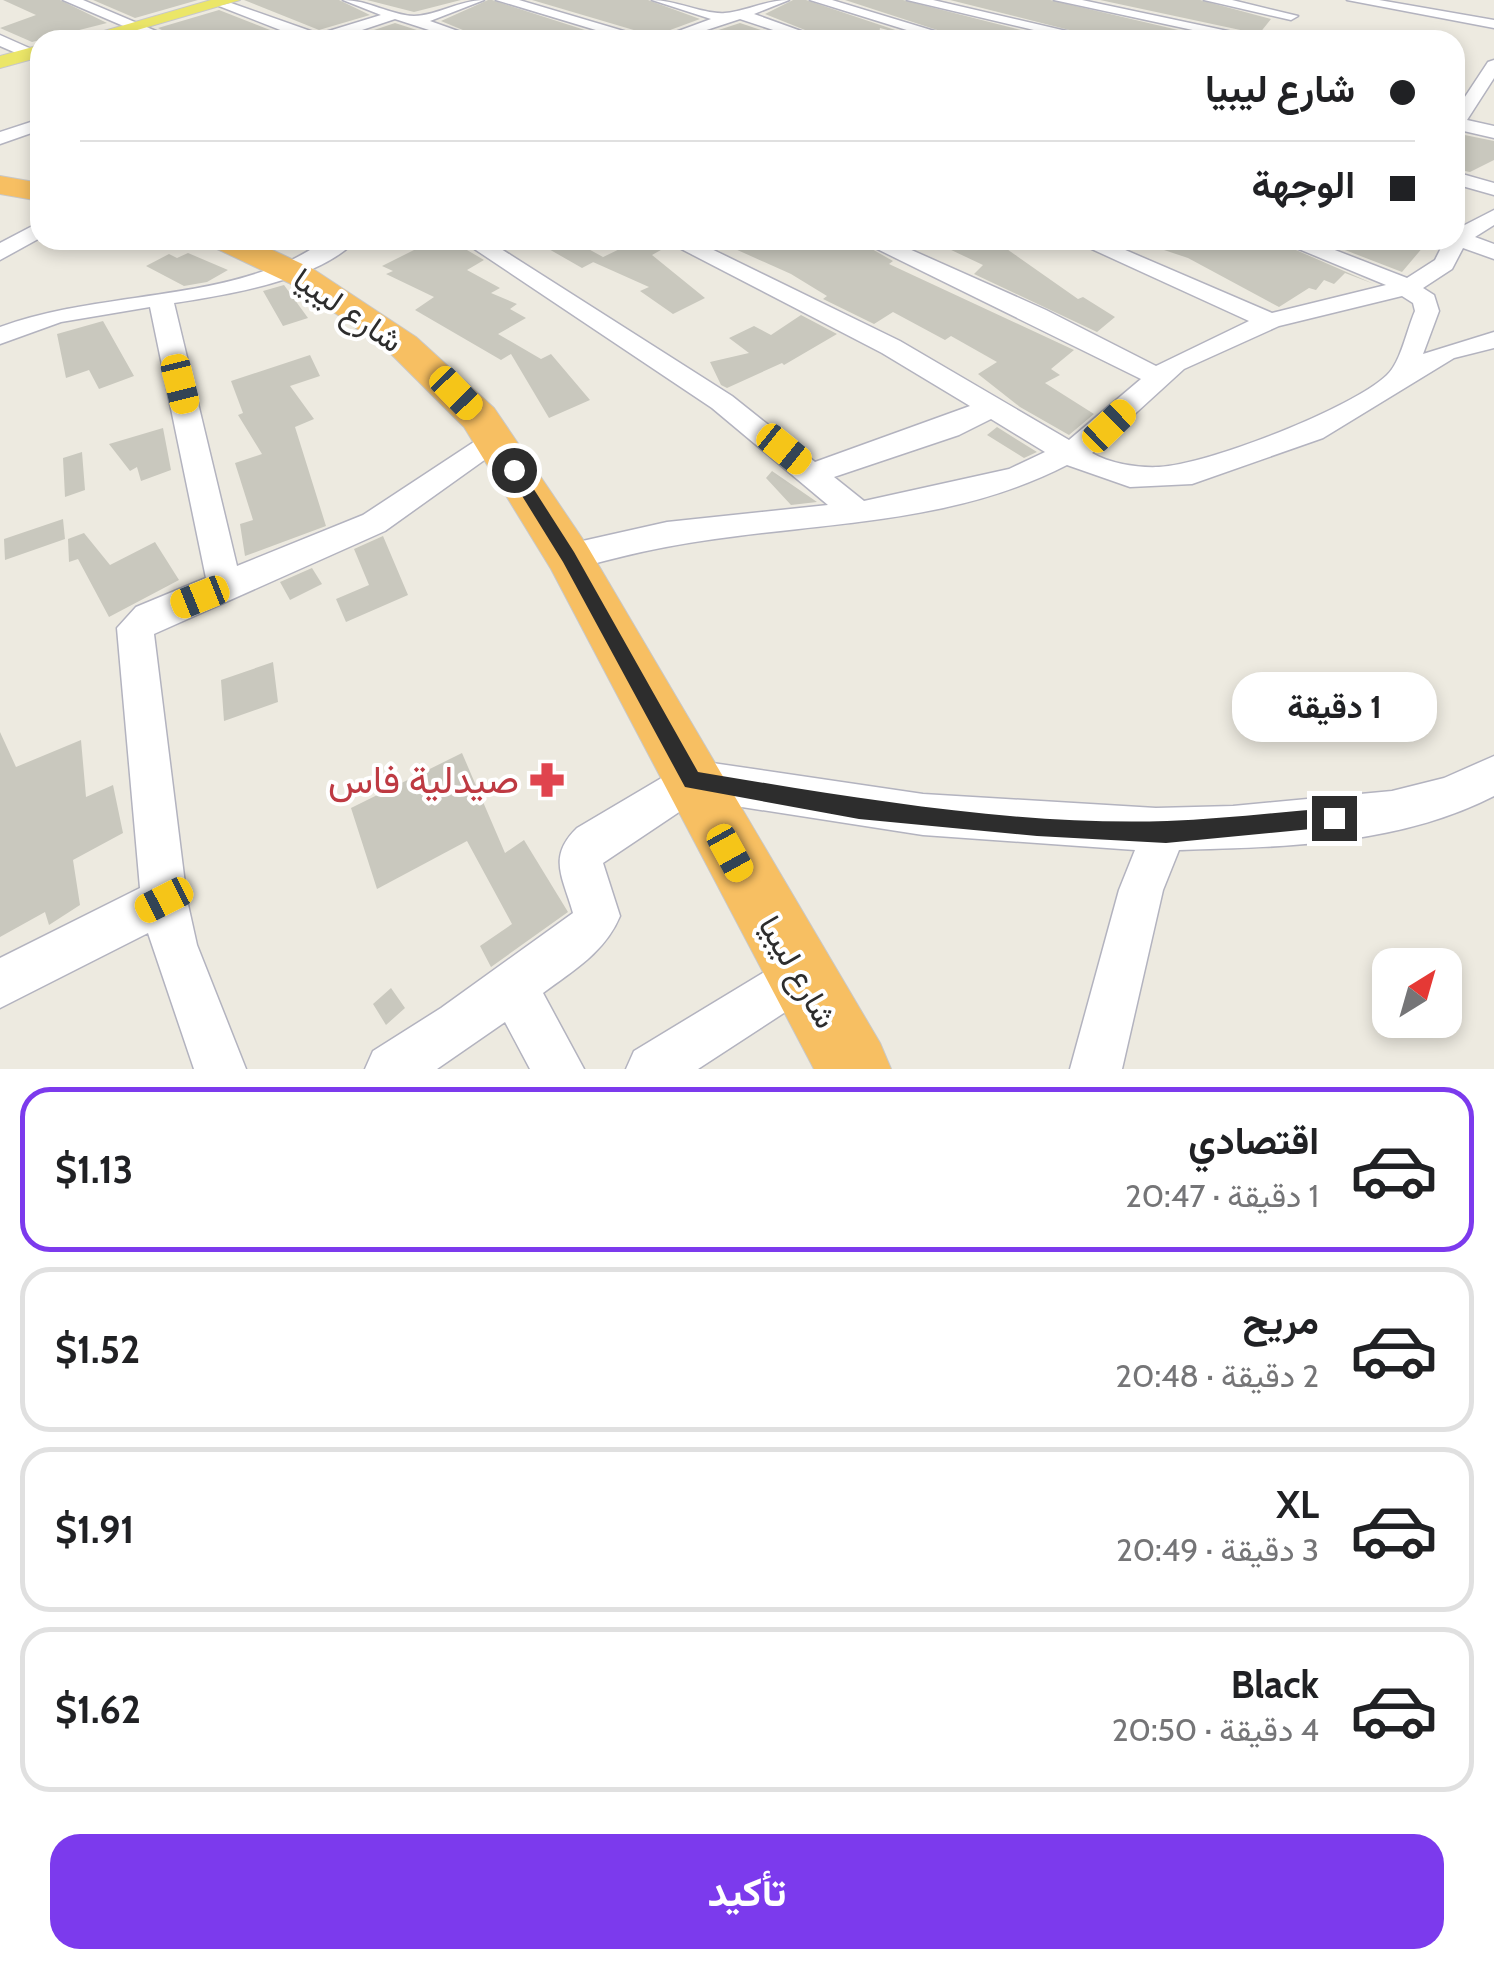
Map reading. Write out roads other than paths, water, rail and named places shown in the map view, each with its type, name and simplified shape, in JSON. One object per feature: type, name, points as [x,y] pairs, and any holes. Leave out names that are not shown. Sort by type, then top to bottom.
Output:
[{"type":"highway","name":"شارع ليبيا","points":[[246,250],[326,289],[403,345],[456,393],[496,441],[568,557],[854,1069]]},
{"type":"main road","points":[[130,30],[222,2],[246,0]]},
{"type":"main road","points":[[126,30],[139,27]]},
{"type":"main road","points":[[0,65],[30,56]]},
{"type":"street","points":[[70,0],[146,30]]},
{"type":"street","points":[[350,0],[444,30]]},
{"type":"street","points":[[414,21],[476,0]]},
{"type":"street","points":[[502,0],[610,30]]},
{"type":"street","points":[[659,0],[783,30]]},
{"type":"street","points":[[693,30],[782,0]]},
{"type":"street","points":[[817,0],[919,30]]},
{"type":"street","points":[[914,0],[1053,30]]},
{"type":"street","points":[[1018,22],[1058,0],[1211,30]]},
{"type":"street","points":[[1211,0],[1296,12],[1274,30]]},
{"type":"street","points":[[1354,0],[1494,24]]},
{"type":"street","points":[[222,2],[293,30]]},
{"type":"street","points":[[930,30],[964,11]]},
{"type":"street","points":[[348,30],[394,15]]},
{"type":"street","points":[[0,40],[30,51]]},
{"type":"street","points":[[1465,113],[1488,86],[1494,66]]},
{"type":"street","points":[[1465,125],[1494,132]]},
{"type":"street","points":[[6,136],[30,128]]},
{"type":"street","points":[[1465,181],[1494,189]]},
{"type":"street","points":[[1465,232],[1494,216]]},
{"type":"street","points":[[0,253],[30,235]]},
{"type":"street","points":[[1465,241],[1494,252]]},
{"type":"street","points":[[0,336],[56,315],[216,291],[289,270],[327,250]]},
{"type":"street","points":[[487,250],[722,402],[814,473],[859,514]]},
{"type":"street","points":[[709,250],[891,347],[1091,466],[1130,476],[1159,478],[1192,473],[1313,431],[1370,401],[1401,377],[1463,345],[1494,340]]},
{"type":"street","points":[[892,250],[1037,315],[1157,377]]},
{"type":"street","points":[[1106,250],[1270,321]]},
{"type":"street","points":[[1314,250],[1409,287],[1425,300],[1427,311],[1401,377]]},
{"type":"street","points":[[568,557],[667,534],[859,514],[1017,478],[1070,454],[1109,426],[1157,377],[1176,364],[1270,321],[1409,287],[1444,264],[1450,250]]},
{"type":"street","points":[[162,300],[225,587]]},
{"type":"street","points":[[814,473],[949,428],[993,407]]},
{"type":"street","points":[[220,1069],[174,945],[164,900],[135,628],[149,617],[374,522],[496,441]]},
{"type":"street","points":[[392,1069],[513,987],[596,920],[578,862],[584,850],[692,780],[859,809],[1166,832],[1365,815],[1437,801],[1494,775]]},
{"type":"street","points":[[1096,1069],[1141,890],[1166,832]]},
{"type":"street","points":[[0,984],[164,900]]},
{"type":"street","points":[[652,1069],[799,975]]},
{"type":"street","points":[[513,987],[558,1069]]},
{"type":"place","name":"صيدلية فاس","points":[[547,780]]}]
